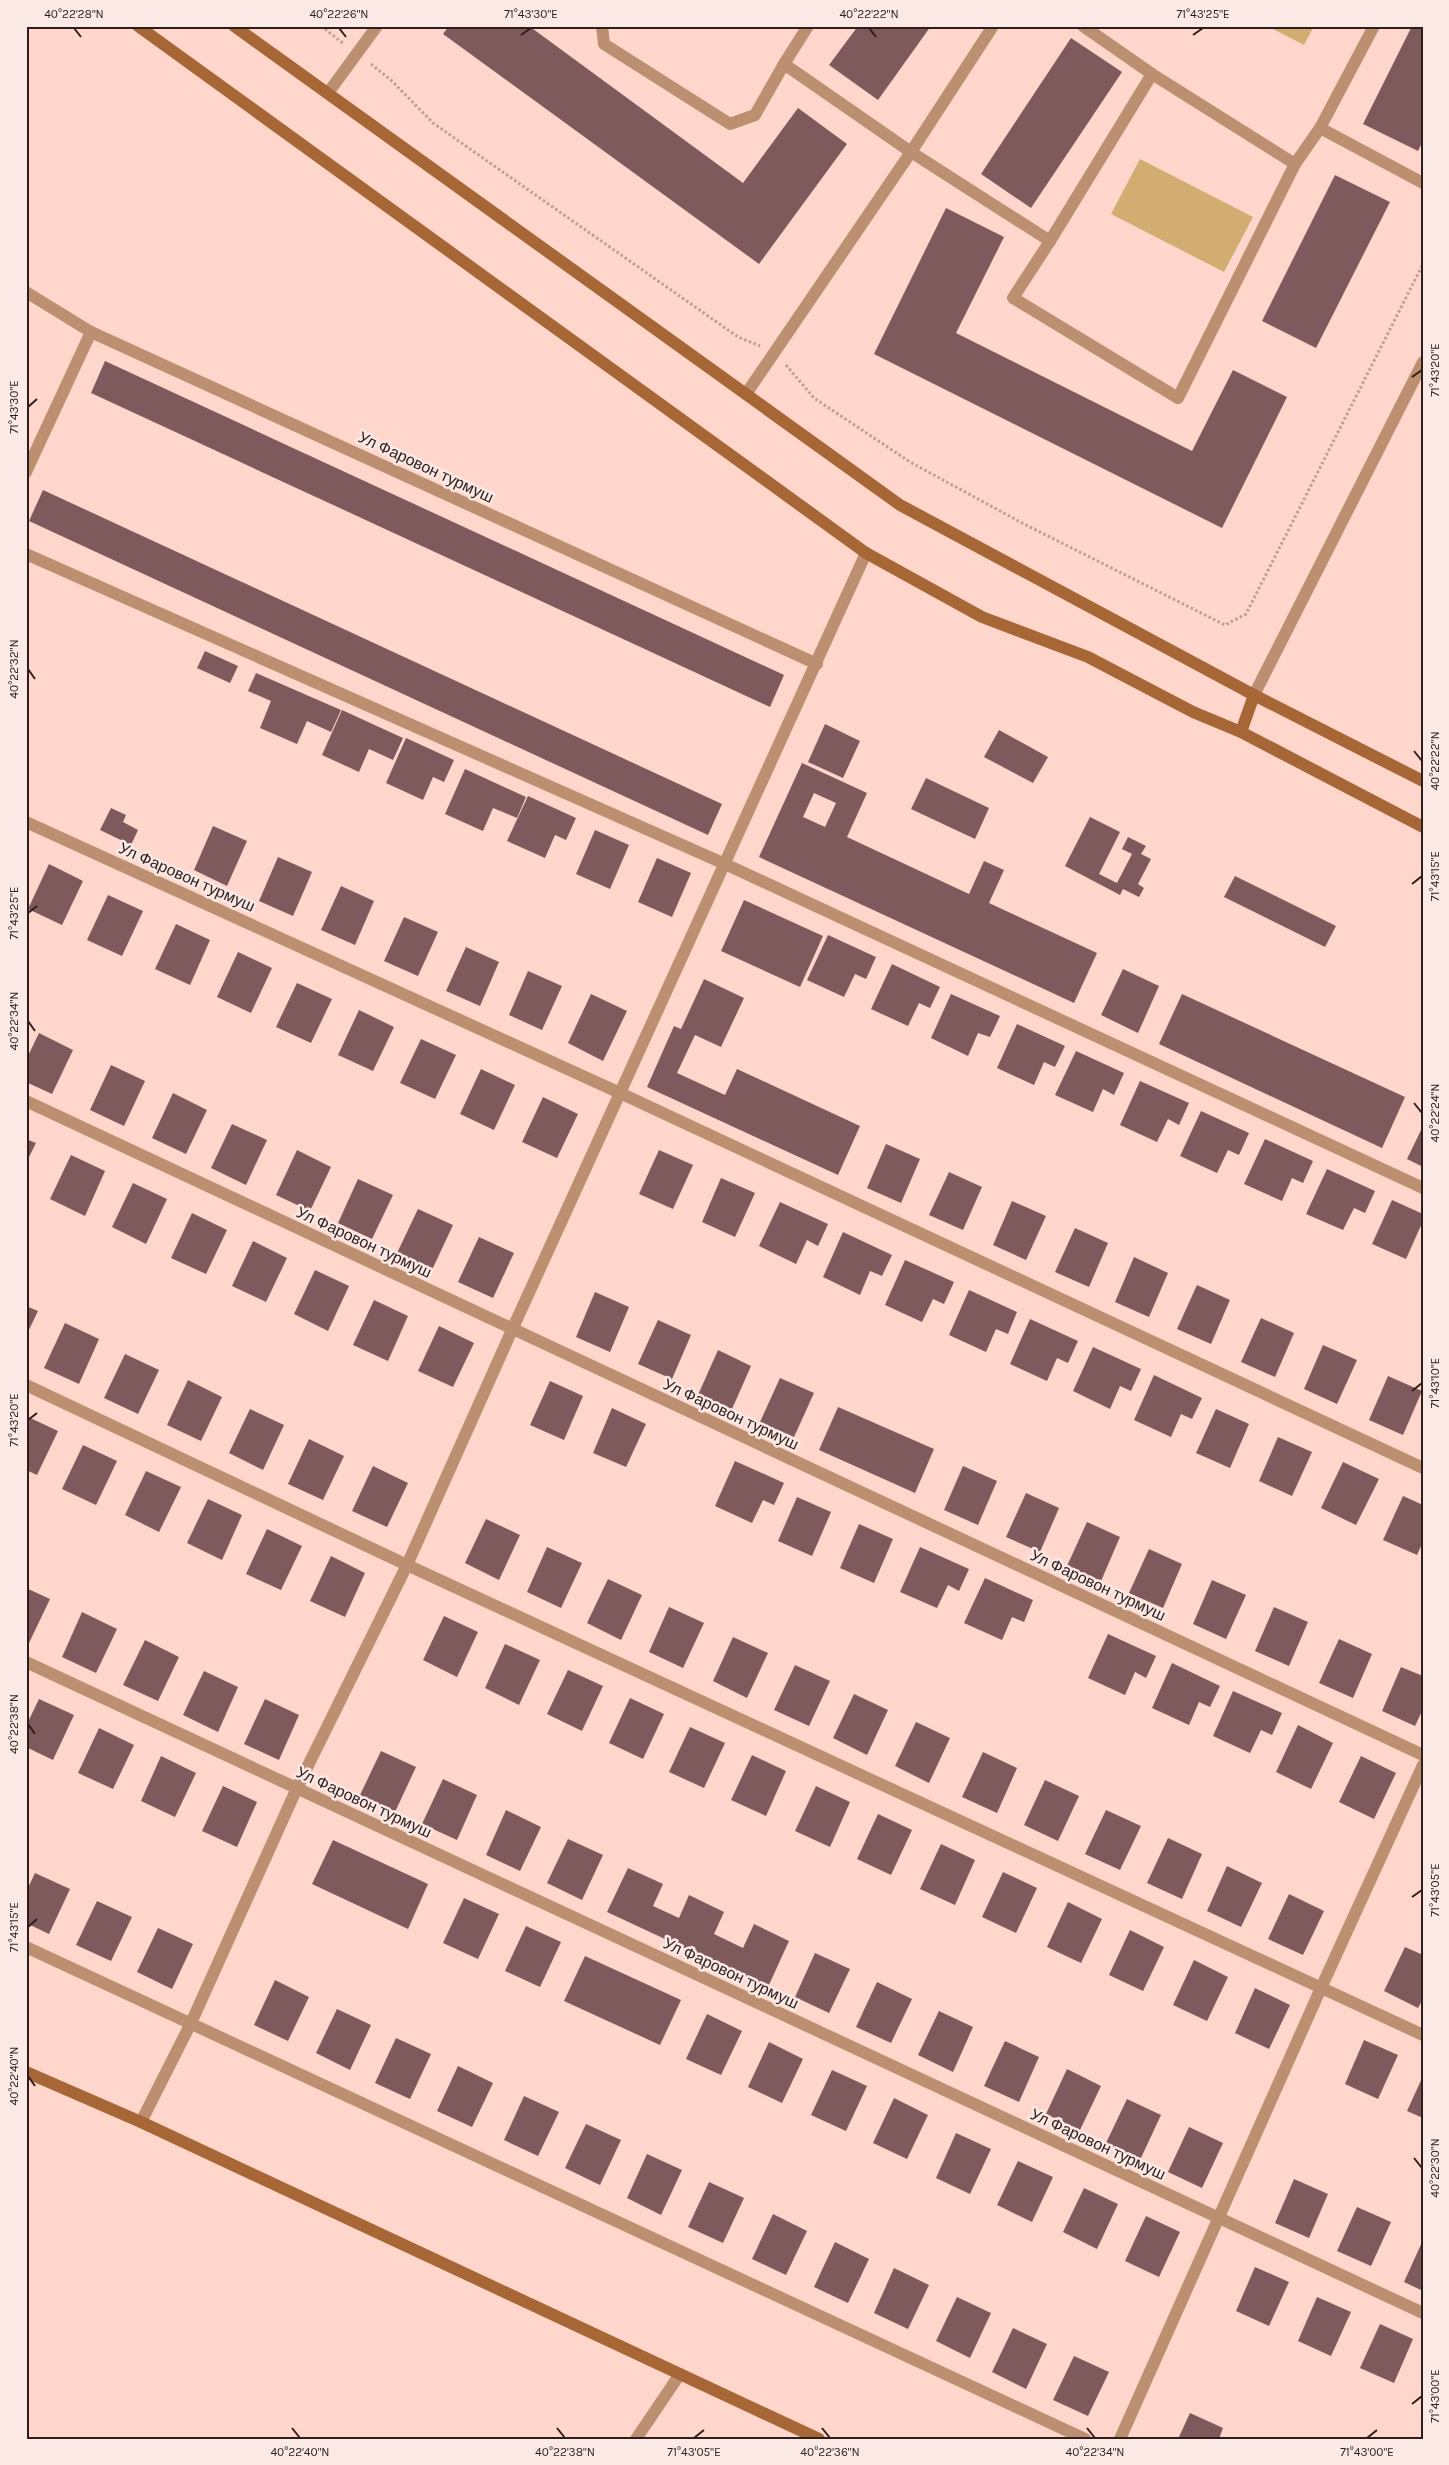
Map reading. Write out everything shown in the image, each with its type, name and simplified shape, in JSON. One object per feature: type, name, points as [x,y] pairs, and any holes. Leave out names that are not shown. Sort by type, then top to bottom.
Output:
[{"type":"street","points":[[138,26],[866,553],[982,617],[1088,658],[1193,712],[1241,732],[1423,827]]},
{"type":"street","points":[[234,26],[900,504],[1254,695],[1423,781]]},
{"type":"street","points":[[328,93],[377,26]]},
{"type":"street","points":[[602,26],[604,44],[730,124],[755,115],[808,26]]},
{"type":"street","points":[[746,394],[911,152],[993,26]]},
{"type":"street","points":[[1083,26],[1152,74],[1295,164]]},
{"type":"street","points":[[1152,74],[1013,298],[1178,398],[1295,164],[1320,128],[1374,26]]},
{"type":"street","points":[[784,64],[911,152],[1050,241]]},
{"type":"street","points":[[1320,128],[1423,183]]},
{"type":"street","name":"Ул Фаровон турмуш","points":[[26,292],[91,332],[817,664]]},
{"type":"street","points":[[26,472],[91,332]]},
{"type":"street","points":[[1241,732],[1254,695],[1423,362]]},
{"type":"street","points":[[141,2122],[191,2023],[297,1788],[407,1565],[866,553]]},
{"type":"street","points":[[26,554],[725,864],[1423,1188]]},
{"type":"street","name":"Ул Фаровон турмуш","points":[[26,822],[620,1093],[1423,1468]]},
{"type":"street","name":"Ул Фаровон турмуш","points":[[26,1101],[1423,1755]]},
{"type":"street","points":[[26,1385],[407,1565],[1423,2036]]},
{"type":"street","name":"Ул Фаровон турмуш","points":[[26,1662],[1423,2313]]},
{"type":"street","points":[[1120,2439],[1321,1988],[1423,1765]]},
{"type":"street","points":[[26,1947],[1085,2439]]},
{"type":"street","points":[[26,2072],[141,2122],[819,2439]]},
{"type":"street","points":[[636,2439],[680,2374]]},
{"type":"path","points":[[321,26],[392,81],[433,123],[738,337],[775,352],[814,398],[910,462],[1024,524],[1225,625],[1246,614],[1423,264]]},
{"type":"shaded area","points":[[1275,26],[1314,26],[1304,45],[1273,29]]},
{"type":"shaded area","points":[[1140,159],[1253,217],[1224,272],[1111,214]]},
{"type":"building","points":[[449,26],[529,26],[743,183],[798,108],[847,144],[759,264],[443,34]]},
{"type":"building","points":[[858,26],[931,26],[878,100],[829,65]]},
{"type":"building","points":[[1412,26],[1423,26],[1423,141],[1418,151],[1363,124]]},
{"type":"building","points":[[1071,38],[1122,72],[1031,208],[981,174]]},
{"type":"building","points":[[1335,175],[1390,202],[1316,348],[1262,321]]},
{"type":"building","points":[[946,208],[1004,237],[956,333],[1192,451],[1233,370],[1287,397],[1222,528],[874,354]]},
{"type":"building","points":[[105,361],[784,675],[770,707],[91,393]]},
{"type":"building","points":[[43,490],[722,804],[708,835],[29,521]]},
{"type":"building","points":[[205,651],[238,666],[230,683],[197,668]]},
{"type":"building","points":[[256,673],[341,710],[331,732],[307,721],[297,744],[260,728],[271,701],[248,691]]},
{"type":"building","points":[[342,710],[403,738],[393,760],[369,749],[359,772],[322,755]]},
{"type":"building","points":[[825,724],[860,741],[843,778],[808,762]]},
{"type":"building","points":[[999,730],[1048,757],[1033,783],[984,757]]},
{"type":"building","points":[[406,738],[454,760],[444,782],[433,777],[423,800],[386,783]]},
{"type":"building","points":[[802,763],[867,793],[847,837],[969,894],[984,861],[1004,870],[989,903],[1097,953],[1074,1003],[759,857]],"holes":[[[814,793],[836,803],[825,827],[803,817]]]},
{"type":"building","points":[[465,769],[526,797],[517,818],[493,808],[483,831],[445,814]]},
{"type":"building","points":[[926,778],[989,808],[975,839],[911,809]]},
{"type":"building","points":[[528,796],[576,818],[566,840],[555,835],[545,858],[507,841]]},
{"type":"building","points":[[111,808],[126,815],[123,822],[138,830],[131,845],[100,830]]},
{"type":"building","points":[[1090,817],[1120,832],[1099,874],[1117,883],[1132,854],[1122,849],[1128,837],[1146,846],[1141,854],[1151,859],[1138,884],[1144,888],[1139,897],[1123,889],[1120,895],[1065,866]]},
{"type":"building","points":[[213,826],[247,841],[227,886],[194,870]]},
{"type":"building","points":[[595,830],[629,845],[610,889],[576,874]]},
{"type":"building","points":[[278,857],[312,872],[293,916],[259,901]]},
{"type":"building","points":[[657,858],[691,873],[672,917],[638,902]]},
{"type":"building","points":[[49,864],[83,881],[62,925],[28,909]]},
{"type":"building","points":[[1235,876],[1336,926],[1325,947],[1224,897]]},
{"type":"building","points":[[341,886],[374,901],[355,945],[321,930]]},
{"type":"building","points":[[108,895],[143,911],[122,956],[87,940]]},
{"type":"building","points":[[744,900],[823,936],[800,987],[721,951]]},
{"type":"building","points":[[404,917],[438,932],[418,976],[384,961]]},
{"type":"building","points":[[176,924],[210,940],[190,985],[155,969]]},
{"type":"building","points":[[828,935],[876,957],[866,979],[855,974],[844,997],[807,980]]},
{"type":"building","points":[[466,947],[499,962],[480,1006],[446,991]]},
{"type":"building","points":[[238,952],[272,968],[251,1013],[217,997]]},
{"type":"building","points":[[892,964],[940,987],[930,1008],[919,1003],[908,1026],[871,1009]]},
{"type":"building","points":[[1123,969],[1159,986],[1138,1033],[1101,1015]]},
{"type":"building","points":[[528,971],[562,986],[542,1030],[509,1015]]},
{"type":"building","points":[[704,979],[744,998],[721,1047],[695,1035],[677,1073],[725,1095],[737,1069],[860,1126],[838,1175],[647,1087],[674,1026],[681,1029]]},
{"type":"building","points":[[297,983],[332,999],[311,1043],[276,1027]]},
{"type":"building","points":[[591,994],[627,1011],[603,1061],[568,1043]]},
{"type":"building","points":[[951,994],[1000,1016],[990,1037],[978,1033],[968,1056],[931,1038]]},
{"type":"building","points":[[1182,994],[1405,1097],[1382,1148],[1159,1044]]},
{"type":"building","points":[[359,1010],[394,1027],[373,1071],[338,1055]]},
{"type":"building","points":[[1017,1024],[1065,1046],[1055,1067],[1044,1062],[1034,1085],[997,1068]]},
{"type":"building","points":[[39,1033],[73,1050],[52,1094],[26,1082],[26,1060]]},
{"type":"building","points":[[421,1039],[456,1055],[435,1099],[400,1083]]},
{"type":"building","points":[[1076,1051],[1124,1073],[1114,1095],[1103,1089],[1093,1112],[1055,1095]]},
{"type":"building","points":[[111,1065],[145,1081],[124,1126],[90,1110]]},
{"type":"building","points":[[481,1069],[515,1085],[494,1130],[460,1114]]},
{"type":"building","points":[[1140,1081],[1189,1103],[1179,1125],[1168,1119],[1157,1142],[1120,1125]]},
{"type":"building","points":[[173,1093],[207,1110],[186,1154],[152,1138]]},
{"type":"building","points":[[543,1097],[578,1114],[557,1158],[522,1142]]},
{"type":"building","points":[[1201,1111],[1249,1133],[1239,1155],[1228,1150],[1217,1173],[1180,1156]]},
{"type":"building","points":[[232,1124],[267,1140],[246,1185],[211,1168]]},
{"type":"building","points":[[1423,1126],[1423,1167],[1407,1159]]},
{"type":"building","points":[[26,1139],[36,1143],[26,1163]]},
{"type":"building","points":[[1265,1139],[1313,1161],[1303,1183],[1292,1178],[1282,1201],[1244,1184]]},
{"type":"building","points":[[886,1144],[920,1159],[901,1203],[867,1188]]},
{"type":"building","points":[[297,1150],[331,1167],[310,1211],[276,1195]]},
{"type":"building","points":[[659,1150],[693,1165],[673,1209],[639,1194]]},
{"type":"building","points":[[71,1155],[105,1171],[85,1216],[50,1199]]},
{"type":"building","points":[[1327,1169],[1375,1191],[1365,1213],[1354,1208],[1343,1230],[1306,1214]]},
{"type":"building","points":[[949,1172],[982,1187],[963,1230],[929,1215]]},
{"type":"building","points":[[721,1178],[755,1193],[735,1237],[702,1222]]},
{"type":"building","points":[[358,1179],[393,1195],[372,1239],[338,1223]]},
{"type":"building","points":[[133,1183],[167,1199],[146,1244],[112,1227]]},
{"type":"building","points":[[1392,1200],[1423,1214],[1423,1221],[1406,1259],[1372,1244]]},
{"type":"building","points":[[1012,1201],[1046,1216],[1026,1260],[993,1245]]},
{"type":"building","points":[[780,1202],[828,1224],[818,1246],[807,1240],[796,1264],[759,1246]]},
{"type":"building","points":[[418,1209],[453,1225],[432,1270],[397,1253]]},
{"type":"building","points":[[192,1213],[227,1230],[206,1274],[171,1258]]},
{"type":"building","points":[[1075,1228],[1108,1243],[1089,1287],[1055,1272]]},
{"type":"building","points":[[843,1232],[892,1255],[882,1276],[870,1271],[860,1295],[823,1277]]},
{"type":"building","points":[[479,1237],[514,1253],[493,1298],[458,1282]]},
{"type":"building","points":[[253,1241],[287,1258],[266,1302],[232,1286]]},
{"type":"building","points":[[1134,1257],[1168,1273],[1149,1317],[1115,1302]]},
{"type":"building","points":[[905,1260],[954,1282],[944,1304],[933,1299],[922,1322],[885,1305]]},
{"type":"building","points":[[315,1270],[349,1286],[328,1331],[294,1314]]},
{"type":"building","points":[[1197,1285],[1230,1300],[1211,1344],[1177,1329]]},
{"type":"building","points":[[969,1290],[1017,1312],[1008,1334],[996,1329],[986,1352],[949,1335]]},
{"type":"building","points":[[595,1292],[629,1307],[610,1352],[576,1337]]},
{"type":"building","points":[[374,1300],[408,1316],[388,1361],[353,1345]]},
{"type":"building","points":[[26,1306],[38,1311],[26,1336]]},
{"type":"building","points":[[1261,1318],[1294,1333],[1275,1377],[1241,1362]]},
{"type":"building","points":[[1030,1319],[1078,1341],[1068,1363],[1057,1358],[1047,1381],[1010,1364]]},
{"type":"building","points":[[658,1320],[691,1335],[672,1379],[638,1364]]},
{"type":"building","points":[[65,1323],[99,1339],[79,1384],[44,1368]]},
{"type":"building","points":[[439,1326],[474,1343],[453,1387],[418,1371]]},
{"type":"building","points":[[1323,1345],[1357,1360],[1337,1404],[1304,1389]]},
{"type":"building","points":[[1093,1347],[1141,1369],[1131,1391],[1120,1386],[1110,1409],[1073,1391]]},
{"type":"building","points":[[718,1350],[751,1366],[732,1409],[698,1395]]},
{"type":"building","points":[[125,1354],[159,1370],[138,1414],[104,1398]]},
{"type":"building","points":[[1154,1375],[1202,1398],[1192,1419],[1181,1414],[1171,1437],[1134,1420]]},
{"type":"building","points":[[1388,1376],[1422,1391],[1403,1435],[1369,1420]]},
{"type":"building","points":[[780,1378],[814,1393],[794,1437],[760,1422]]},
{"type":"building","points":[[188,1380],[222,1397],[201,1441],[167,1425]]},
{"type":"building","points":[[550,1381],[583,1396],[564,1440],[530,1425]]},
{"type":"building","points":[[838,1407],[934,1449],[915,1493],[819,1450]]},
{"type":"building","points":[[612,1408],[646,1424],[626,1467],[593,1453]]},
{"type":"building","points":[[250,1409],[284,1425],[263,1470],[229,1453]]},
{"type":"building","points":[[1216,1409],[1249,1424],[1230,1468],[1196,1453]]},
{"type":"building","points":[[26,1416],[58,1431],[37,1475],[26,1470]]},
{"type":"building","points":[[1278,1437],[1312,1452],[1292,1496],[1259,1481]]},
{"type":"building","points":[[309,1439],[344,1456],[323,1500],[288,1484]]},
{"type":"building","points":[[83,1445],[117,1461],[96,1505],[62,1489]]},
{"type":"building","points":[[735,1461],[784,1483],[774,1505],[763,1500],[752,1523],[715,1506]]},
{"type":"building","points":[[1343,1462],[1379,1479],[1356,1525],[1321,1508]]},
{"type":"building","points":[[373,1466],[408,1483],[387,1527],[352,1511]]},
{"type":"building","points":[[963,1466],[997,1481],[978,1525],[944,1510]]},
{"type":"building","points":[[146,1471],[181,1487],[159,1532],[125,1515]]},
{"type":"building","points":[[1026,1493],[1059,1508],[1040,1552],[1006,1537]]},
{"type":"building","points":[[1403,1496],[1423,1505],[1423,1542],[1417,1555],[1383,1540]]},
{"type":"building","points":[[797,1497],[831,1512],[812,1556],[778,1541]]},
{"type":"building","points":[[208,1499],[242,1515],[222,1560],[187,1543]]},
{"type":"building","points":[[486,1519],[520,1535],[499,1580],[465,1563]]},
{"type":"building","points":[[1087,1522],[1120,1537],[1101,1581],[1067,1566]]},
{"type":"building","points":[[859,1524],[893,1539],[874,1583],[840,1568]]},
{"type":"building","points":[[267,1529],[302,1546],[281,1590],[246,1574]]},
{"type":"building","points":[[547,1547],[582,1563],[561,1608],[527,1592]]},
{"type":"building","points":[[920,1547],[969,1569],[959,1591],[948,1585],[937,1608],[900,1592]]},
{"type":"building","points":[[1149,1549],[1182,1564],[1163,1608],[1129,1593]]},
{"type":"building","points":[[331,1556],[365,1573],[345,1617],[310,1601]]},
{"type":"building","points":[[985,1578],[1033,1600],[1024,1622],[1012,1617],[1002,1640],[964,1623]]},
{"type":"building","points":[[608,1579],[642,1595],[621,1640],[587,1623]]},
{"type":"building","points":[[1212,1580],[1246,1595],[1226,1639],[1193,1624]]},
{"type":"building","points":[[26,1588],[50,1599],[29,1643],[26,1642]]},
{"type":"building","points":[[669,1607],[704,1623],[683,1668],[649,1652]]},
{"type":"building","points":[[1274,1607],[1308,1622],[1289,1666],[1255,1651]]},
{"type":"building","points":[[82,1612],[117,1629],[96,1673],[62,1657]]},
{"type":"building","points":[[444,1616],[478,1632],[457,1677],[423,1660]]},
{"type":"building","points":[[1108,1634],[1156,1656],[1146,1678],[1135,1672],[1125,1695],[1088,1678]]},
{"type":"building","points":[[733,1637],[768,1653],[747,1698],[713,1681]]},
{"type":"building","points":[[1339,1639],[1372,1654],[1353,1698],[1319,1683]]},
{"type":"building","points":[[145,1640],[179,1657],[158,1701],[123,1685]]},
{"type":"building","points":[[505,1644],[540,1660],[519,1705],[485,1688]]},
{"type":"building","points":[[1172,1663],[1220,1686],[1210,1707],[1199,1702],[1189,1725],[1152,1708]]},
{"type":"building","points":[[795,1665],[830,1681],[809,1726],[774,1710]]},
{"type":"building","points":[[1401,1667],[1423,1676],[1423,1709],[1415,1726],[1382,1711]]},
{"type":"building","points":[[568,1670],[603,1686],[582,1731],[547,1714]]},
{"type":"building","points":[[204,1671],[238,1687],[218,1732],[183,1715]]},
{"type":"building","points":[[1233,1691],[1282,1713],[1272,1735],[1261,1730],[1250,1753],[1213,1736]]},
{"type":"building","points":[[854,1694],[888,1710],[867,1755],[833,1738]]},
{"type":"building","points":[[630,1698],[664,1714],[643,1759],[609,1743]]},
{"type":"building","points":[[39,1699],[74,1715],[53,1760],[26,1747],[26,1726]]},
{"type":"building","points":[[265,1699],[299,1715],[279,1760],[244,1744]]},
{"type":"building","points":[[916,1722],[950,1738],[929,1783],[895,1766]]},
{"type":"building","points":[[1298,1725],[1333,1743],[1311,1789],[1276,1772]]},
{"type":"building","points":[[690,1727],[725,1743],[704,1788],[669,1772]]},
{"type":"building","points":[[99,1728],[134,1745],[113,1789],[78,1773]]},
{"type":"building","points":[[381,1751],[416,1767],[395,1812],[360,1795]]},
{"type":"building","points":[[983,1752],[1017,1768],[997,1813],[962,1797]]},
{"type":"building","points":[[752,1755],[786,1771],[766,1816],[731,1800]]},
{"type":"building","points":[[161,1756],[196,1773],[175,1817],[141,1801]]},
{"type":"building","points":[[1361,1756],[1396,1773],[1374,1819],[1339,1802]]},
{"type":"building","points":[[443,1779],[477,1795],[457,1840],[422,1824]]},
{"type":"building","points":[[1045,1780],[1079,1796],[1058,1841],[1024,1825]]},
{"type":"building","points":[[223,1786],[257,1802],[237,1847],[202,1831]]},
{"type":"building","points":[[816,1786],[850,1802],[830,1847],[795,1831]]},
{"type":"building","points":[[506,1810],[541,1827],[520,1871],[486,1855]]},
{"type":"building","points":[[1106,1810],[1141,1826],[1120,1870],[1085,1854]]},
{"type":"building","points":[[878,1814],[912,1830],[891,1875],[857,1859]]},
{"type":"building","points":[[1168,1838],[1202,1854],[1182,1899],[1147,1883]]},
{"type":"building","points":[[568,1839],[603,1855],[582,1900],[547,1883]]},
{"type":"building","points":[[333,1840],[428,1884],[408,1929],[312,1884]]},
{"type":"building","points":[[941,1844],[975,1860],[955,1905],[920,1889]]},
{"type":"building","points":[[1227,1866],[1262,1883],[1241,1927],[1207,1911]]},
{"type":"building","points":[[628,1868],[663,1884],[653,1906],[679,1918],[689,1895],[724,1912],[714,1934],[743,1948],[754,1924],[789,1941],[768,1987],[607,1912]]},
{"type":"building","points":[[1003,1872],[1037,1888],[1016,1933],[982,1917]]},
{"type":"building","points":[[35,1873],[70,1889],[49,1934],[26,1923],[26,1892]]},
{"type":"building","points":[[1289,1894],[1324,1911],[1303,1955],[1268,1939]]},
{"type":"building","points":[[464,1898],[499,1914],[478,1959],[443,1943]]},
{"type":"building","points":[[97,1901],[132,1917],[111,1961],[76,1945]]},
{"type":"building","points":[[1068,1902],[1102,1919],[1081,1963],[1047,1947]]},
{"type":"building","points":[[526,1926],[561,1942],[540,1987],[505,1971]]},
{"type":"building","points":[[158,1928],[193,1944],[172,1989],[137,1972]]},
{"type":"building","points":[[1130,1930],[1164,1947],[1143,1991],[1109,1975]]},
{"type":"building","points":[[1405,1947],[1423,1955],[1423,1999],[1418,2008],[1384,1991]]},
{"type":"building","points":[[815,1953],[850,1969],[829,2013],[795,1997]]},
{"type":"building","points":[[585,1956],[681,2000],[660,2045],[564,2001]]},
{"type":"building","points":[[1194,1960],[1228,1977],[1207,2021],[1173,2005]]},
{"type":"building","points":[[275,1980],[309,1997],[288,2041],[254,2025]]},
{"type":"building","points":[[877,1982],[912,1999],[891,2043],[856,2027]]},
{"type":"building","points":[[1255,1988],[1290,2005],[1269,2049],[1235,2033]]},
{"type":"building","points":[[337,2009],[371,2025],[350,2070],[316,2053]]},
{"type":"building","points":[[939,2011],[973,2027],[953,2072],[918,2055]]},
{"type":"building","points":[[707,2014],[742,2031],[721,2075],[686,2059]]},
{"type":"building","points":[[396,2038],[431,2054],[410,2099],[375,2083]]},
{"type":"building","points":[[1364,2040],[1398,2055],[1378,2099],[1345,2084]]},
{"type":"building","points":[[1005,2041],[1039,2057],[1019,2102],[984,2086]]},
{"type":"building","points":[[769,2042],[803,2059],[782,2103],[748,2087]]},
{"type":"building","points":[[458,2066],[493,2083],[472,2127],[437,2111]]},
{"type":"building","points":[[1067,2069],[1101,2086],[1080,2130],[1046,2114]]},
{"type":"building","points":[[832,2070],[867,2086],[846,2131],[811,2115]]},
{"type":"building","points":[[1423,2076],[1423,2118],[1407,2111]]},
{"type":"building","points":[[524,2096],[559,2112],[538,2156],[504,2140]]},
{"type":"building","points":[[894,2098],[928,2115],[907,2159],[873,2143]]},
{"type":"building","points":[[1127,2099],[1161,2115],[1140,2160],[1106,2143]]},
{"type":"building","points":[[586,2124],[621,2140],[600,2185],[565,2168]]},
{"type":"building","points":[[1189,2127],[1223,2143],[1202,2188],[1168,2172]]},
{"type":"building","points":[[956,2133],[991,2149],[970,2194],[936,2178]]},
{"type":"building","points":[[647,2154],[682,2170],[661,2215],[627,2198]]},
{"type":"building","points":[[1018,2161],[1053,2177],[1032,2222],[997,2205]]},
{"type":"building","points":[[1294,2179],[1328,2194],[1309,2238],[1275,2223]]},
{"type":"building","points":[[709,2182],[744,2198],[723,2243],[688,2227]]},
{"type":"building","points":[[1084,2188],[1118,2204],[1097,2249],[1063,2232]]},
{"type":"building","points":[[1357,2207],[1391,2222],[1371,2266],[1337,2251]]},
{"type":"building","points":[[773,2214],[807,2231],[786,2275],[752,2259]]},
{"type":"building","points":[[1146,2216],[1180,2232],[1159,2277],[1125,2261]]},
{"type":"building","points":[[1423,2240],[1423,2291],[1404,2282]]},
{"type":"building","points":[[835,2242],[869,2259],[848,2303],[814,2287]]},
{"type":"building","points":[[1255,2267],[1289,2282],[1269,2326],[1236,2311]]},
{"type":"building","points":[[894,2268],[929,2285],[908,2329],[874,2313]]},
{"type":"building","points":[[957,2297],[991,2313],[970,2358],[936,2341]]},
{"type":"building","points":[[1317,2297],[1351,2312],[1331,2356],[1298,2341]]},
{"type":"building","points":[[1380,2324],[1413,2339],[1394,2383],[1360,2368]]},
{"type":"building","points":[[1013,2328],[1047,2344],[1026,2389],[992,2372]]},
{"type":"building","points":[[1074,2356],[1109,2372],[1088,2416],[1053,2400]]},
{"type":"building","points":[[1190,2413],[1223,2428],[1219,2439],[1178,2439]]}]
